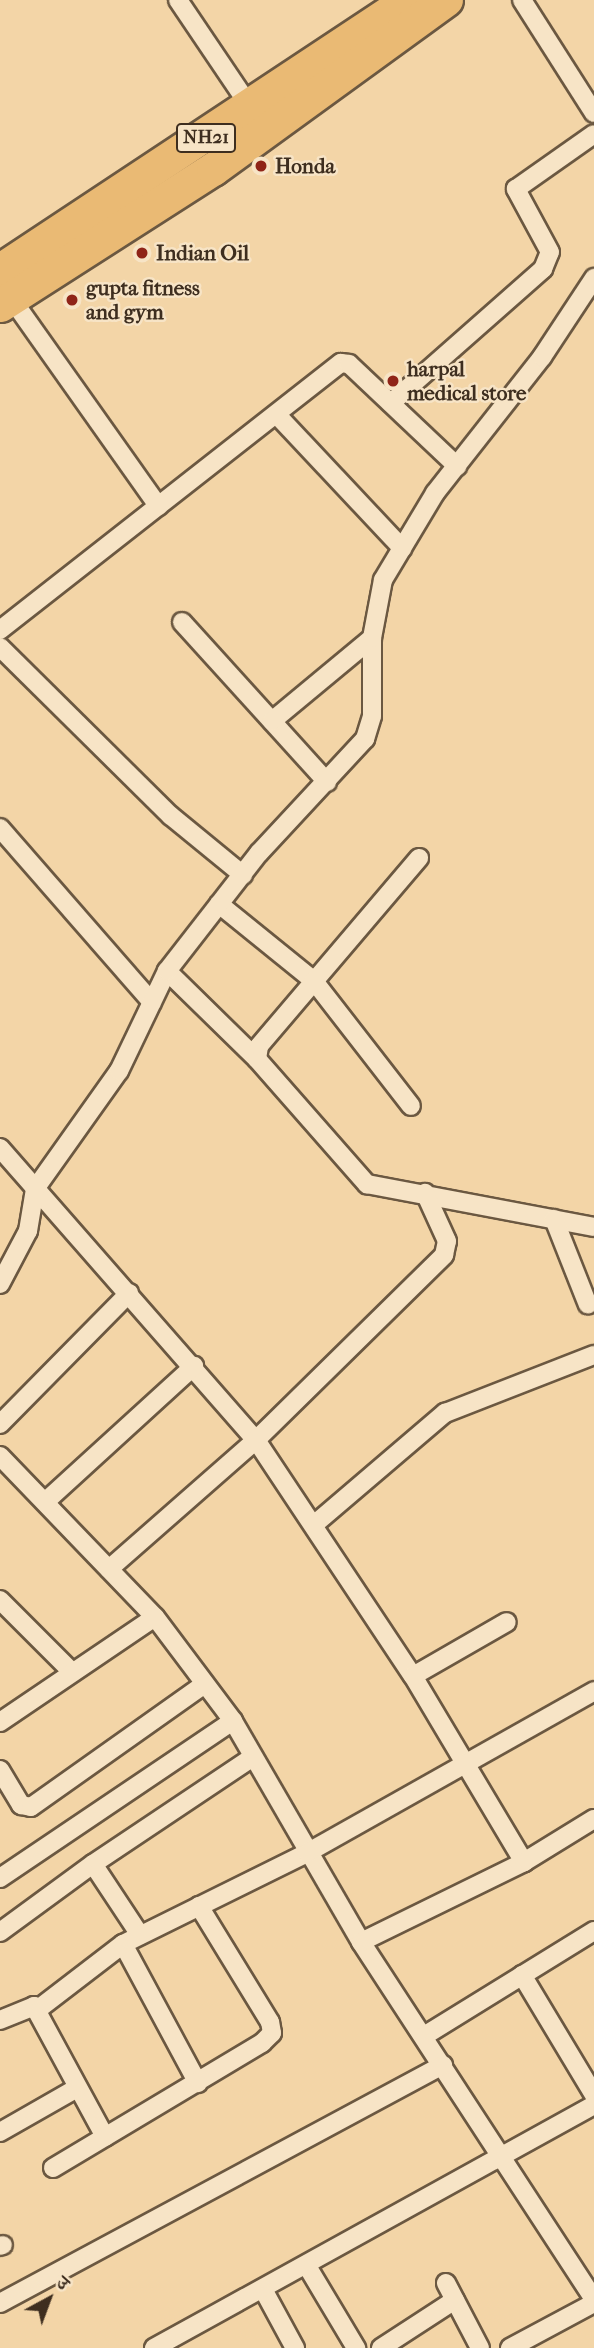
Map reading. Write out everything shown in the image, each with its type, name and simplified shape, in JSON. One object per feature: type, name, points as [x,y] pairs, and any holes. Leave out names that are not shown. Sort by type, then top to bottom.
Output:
[{"type":"highway","name":"NH21","points":[[260,119],[408,0]]},
{"type":"highway","name":"NH21","points":[[4,291],[260,119],[446,0]]},
{"type":"street","points":[[178,0],[260,119]]},
{"type":"street","points":[[522,0],[594,113]]},
{"type":"street","points":[[391,403],[543,269],[550,253],[516,189],[594,134]]},
{"type":"street","points":[[0,1284],[28,1231],[35,1189],[119,1071],[166,971],[243,875],[365,739],[372,716],[372,638],[378,593],[402,548],[457,466],[542,358],[594,278]]},
{"type":"street","points":[[4,291],[158,506]]},
{"type":"street","points":[[0,630],[344,362],[457,466]]},
{"type":"street","points":[[277,415],[402,548]]},
{"type":"street","points":[[182,622],[327,782]]},
{"type":"street","points":[[272,721],[372,638]]},
{"type":"street","points":[[0,647],[171,816],[243,875]]},
{"type":"street","points":[[0,828],[152,1002]]},
{"type":"street","points":[[257,1059],[259,1046],[419,858]]},
{"type":"street","points":[[219,904],[314,981],[411,1106]]},
{"type":"street","points":[[166,971],[257,1059],[361,1181],[594,1227]]},
{"type":"street","points":[[0,1147],[256,1440],[316,1523],[414,1676],[524,1862]]},
{"type":"street","points":[[109,1569],[256,1440],[444,1255],[447,1241],[425,1193]]},
{"type":"street","points":[[554,1219],[588,1305]]},
{"type":"street","points":[[0,1424],[130,1293]]},
{"type":"street","points":[[316,1523],[445,1413],[594,1355]]},
{"type":"street","points":[[45,1502],[194,1366]]},
{"type":"street","points":[[0,1456],[155,1617],[233,1721],[307,1853],[361,1942],[504,2156],[594,2302],[510,2348]]},
{"type":"street","points":[[0,1600],[70,1670]]},
{"type":"street","points":[[0,1722],[70,1670],[155,1617]]},
{"type":"street","points":[[414,1676],[507,1622]]},
{"type":"street","points":[[0,1770],[21,1805],[31,1807],[205,1684]]},
{"type":"street","points":[[37,2010],[123,1944],[307,1853],[594,1690]]},
{"type":"street","points":[[0,1878],[233,1721]]},
{"type":"street","points":[[0,1932],[93,1864],[253,1757]]},
{"type":"street","points":[[361,1942],[524,1862],[594,1819]]},
{"type":"street","points":[[93,1864],[140,1935]]},
{"type":"street","points":[[53,2168],[262,2043],[272,2027],[199,1906]]},
{"type":"street","points":[[424,2036],[594,1932]]},
{"type":"street","points":[[123,1944],[198,2083]]},
{"type":"street","points":[[522,1975],[594,2095]]},
{"type":"street","points":[[0,2020],[25,2007],[33,2006],[37,2010],[105,2137]]},
{"type":"street","points":[[0,2303],[443,2065]]},
{"type":"street","points":[[0,2132],[77,2088]]},
{"type":"street","points":[[154,2348],[264,2291],[594,2105]]},
{"type":"street","points":[[307,2266],[356,2348]]},
{"type":"street","points":[[446,2283],[480,2348]]},
{"type":"street","points":[[264,2291],[295,2348]]},
{"type":"street","points":[[380,2348],[454,2300]]},
{"type":"place","name":"Honda","points":[[261,166]]},
{"type":"place","name":"Indian Oil","points":[[142,253]]},
{"type":"place","name":"gupta fitness and gym","points":[[72,300]]},
{"type":"place","name":"harpal medical store","points":[[393,381]]}]
